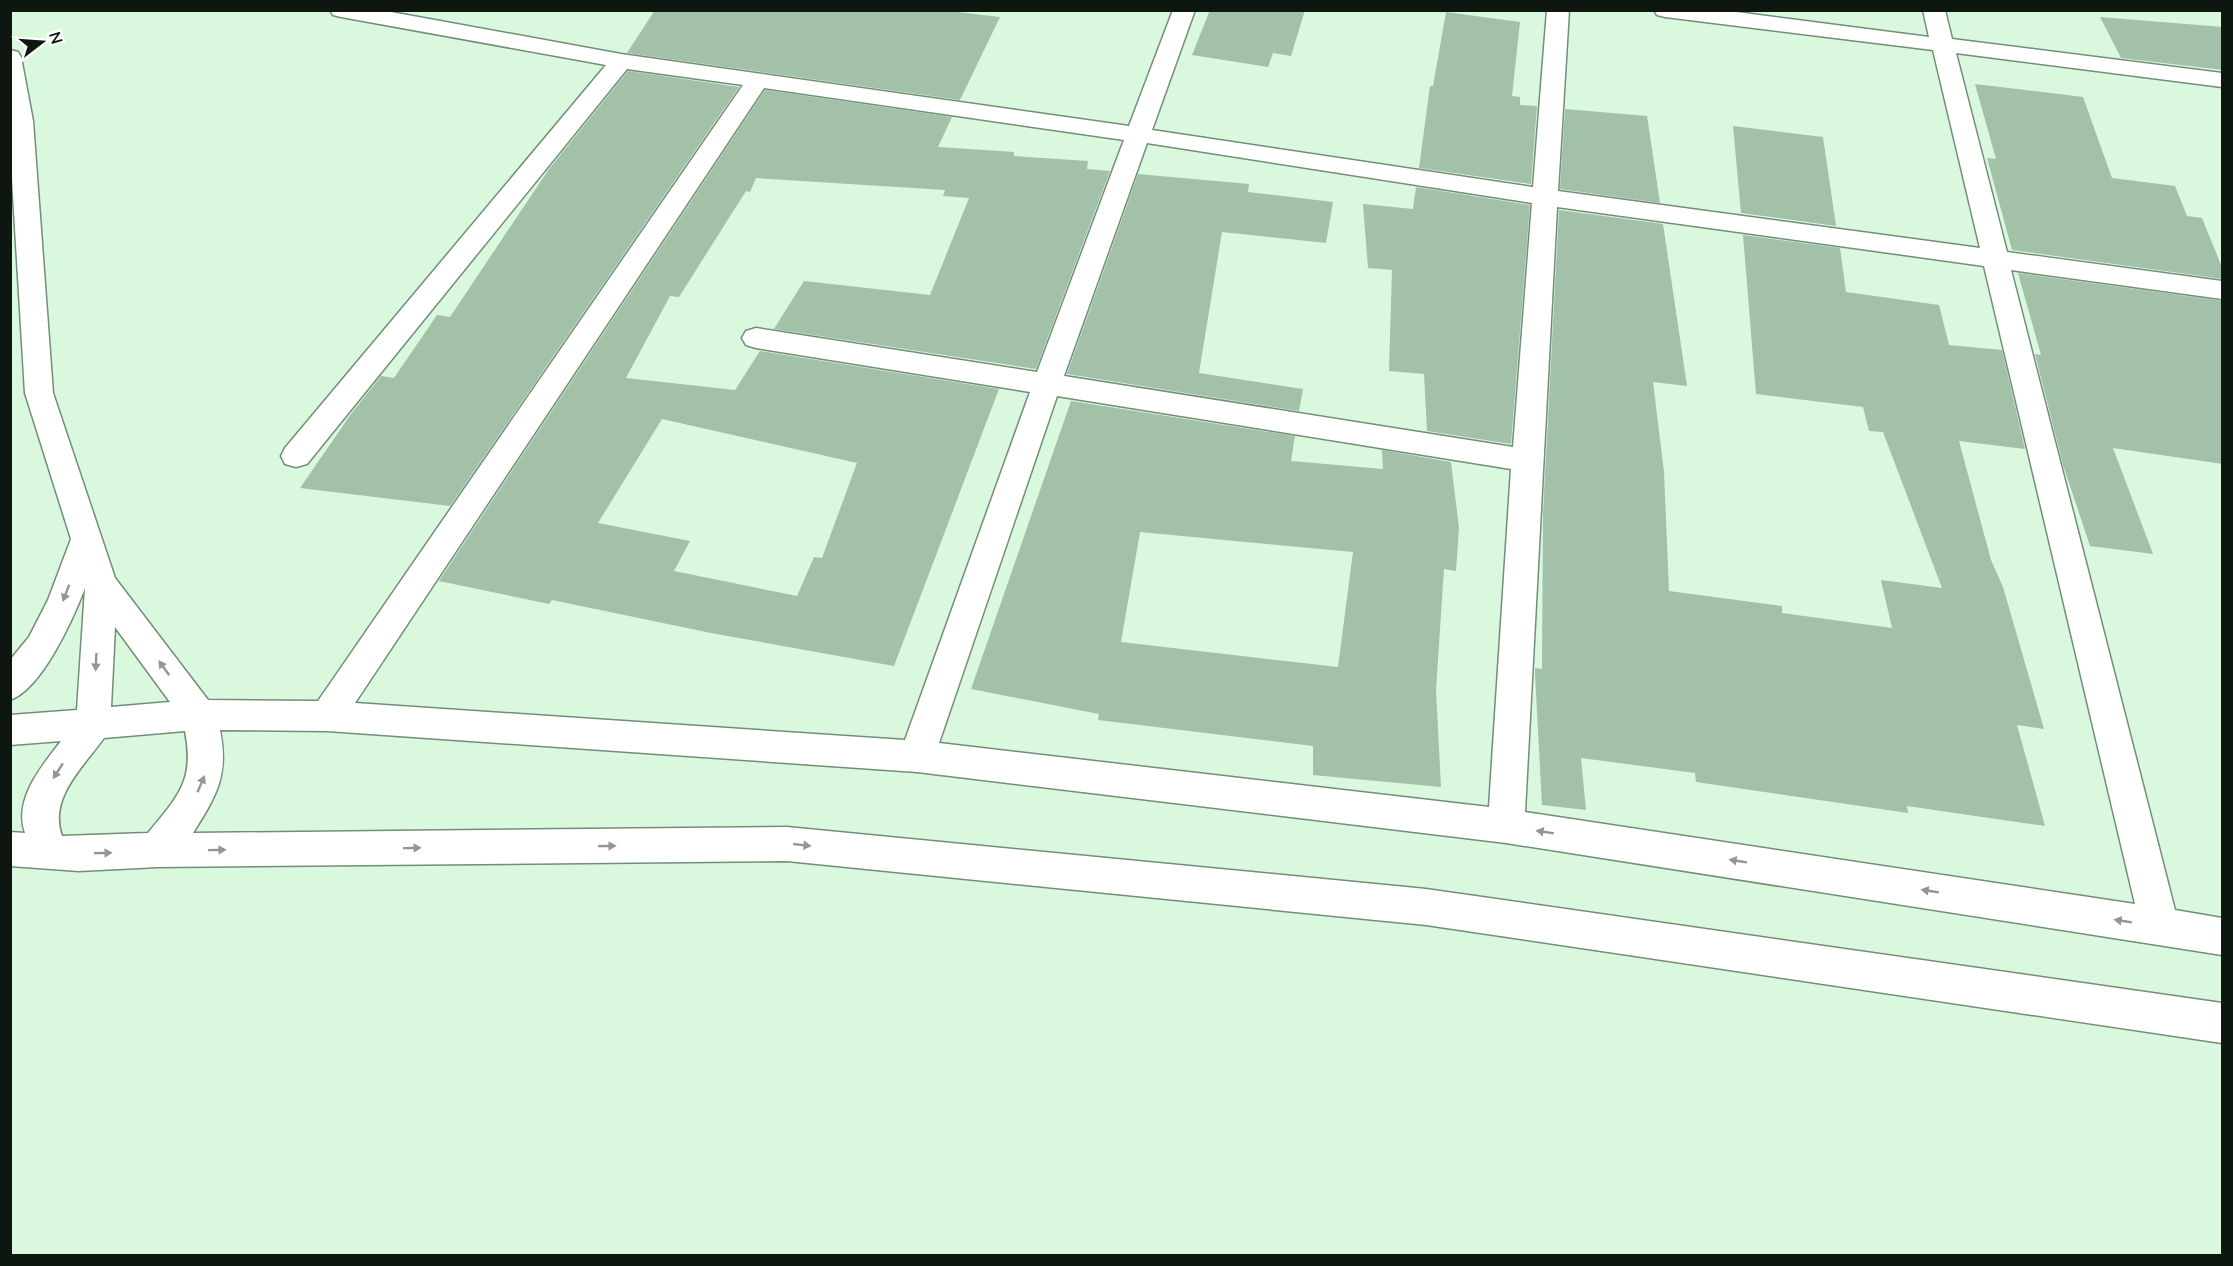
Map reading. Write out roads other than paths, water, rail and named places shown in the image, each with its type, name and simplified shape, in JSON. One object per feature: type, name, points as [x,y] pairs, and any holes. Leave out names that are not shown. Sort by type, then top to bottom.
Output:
[{"type":"street","points":[[342,10],[621,61],[1544,196],[2223,290]]},
{"type":"street","points":[[916,756],[1047,384],[1184,10]]},
{"type":"street","points":[[1506,826],[1527,460],[1558,10]]},
{"type":"street","points":[[1665,10],[2223,80]]},
{"type":"street","points":[[1934,10],[2160,927]]},
{"type":"street","points":[[10,57],[21,121],[39,393],[101,583],[199,715],[206,748],[206,772],[198,792],[159,850]]},
{"type":"street","points":[[296,456],[621,61]]},
{"type":"street","points":[[327,716],[758,80]]},
{"type":"street","points":[[756,338],[1527,460]]},
{"type":"street","points":[[10,687],[41,646],[64,600],[87,538]]},
{"type":"street","points":[[49,850],[40,825],[45,790],[93,724],[101,583]]},
{"type":"street","points":[[10,730],[199,715],[327,716],[916,756],[1506,826],[2223,936]]},
{"type":"street","points":[[10,849],[49,850],[79,854],[159,850],[787,844],[1426,907],[2223,1023]]}]
